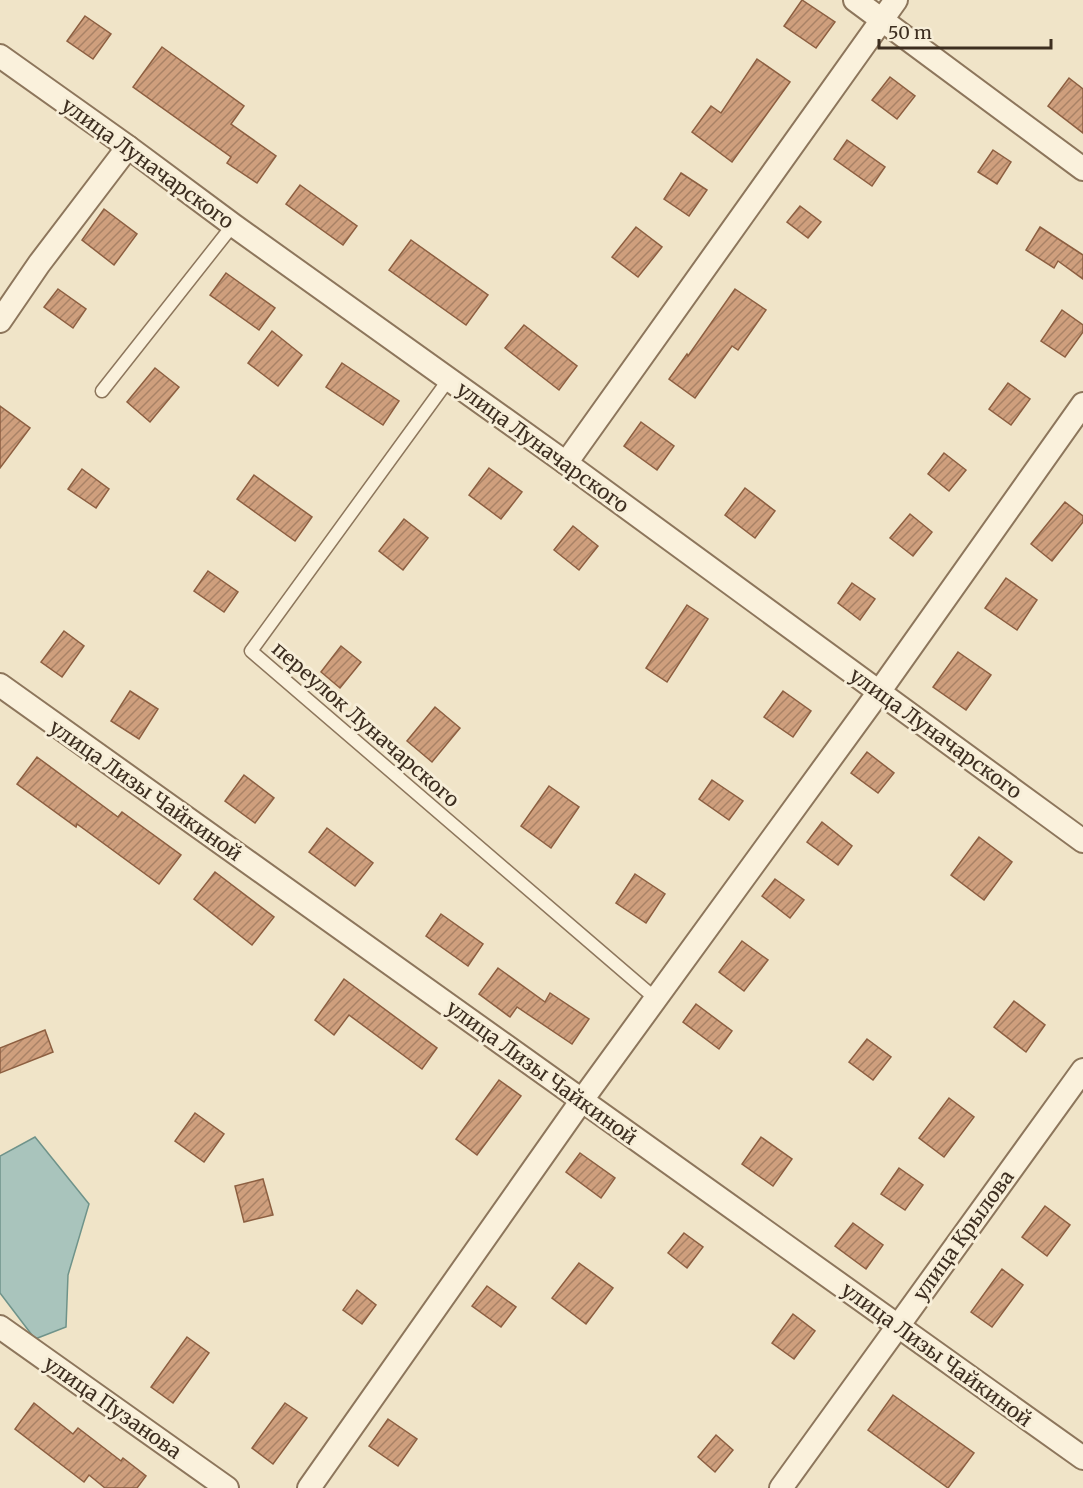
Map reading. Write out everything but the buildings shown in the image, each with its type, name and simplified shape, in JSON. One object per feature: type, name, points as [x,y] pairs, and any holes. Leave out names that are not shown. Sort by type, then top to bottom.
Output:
[{"type":"street","points":[[855,0],[1083,169]]},
{"type":"street","points":[[566,462],[896,0]]},
{"type":"street","name":"улица Луначарского","points":[[0,56],[566,462],[1083,841]]},
{"type":"street","points":[[0,321],[39,264],[128,147]]},
{"type":"street","points":[[309,1488],[582,1101],[879,692],[1083,404]]},
{"type":"street","name":"улица Лизы Чайкиной","points":[[0,686],[1083,1458]]},
{"type":"street","name":"улица Крылова","points":[[781,1488],[1083,1070]]},
{"type":"street","name":"улица Пузанова","points":[[0,1327],[227,1488]]},
{"type":"lane","points":[[102,391],[233,225]]},
{"type":"lane","name":"переулок Луначарского","points":[[449,379],[251,651],[656,999]]},
{"type":"water","points":[[35,1137],[89,1204],[68,1275],[66,1327],[35,1339],[0,1293],[0,1156]]}]
